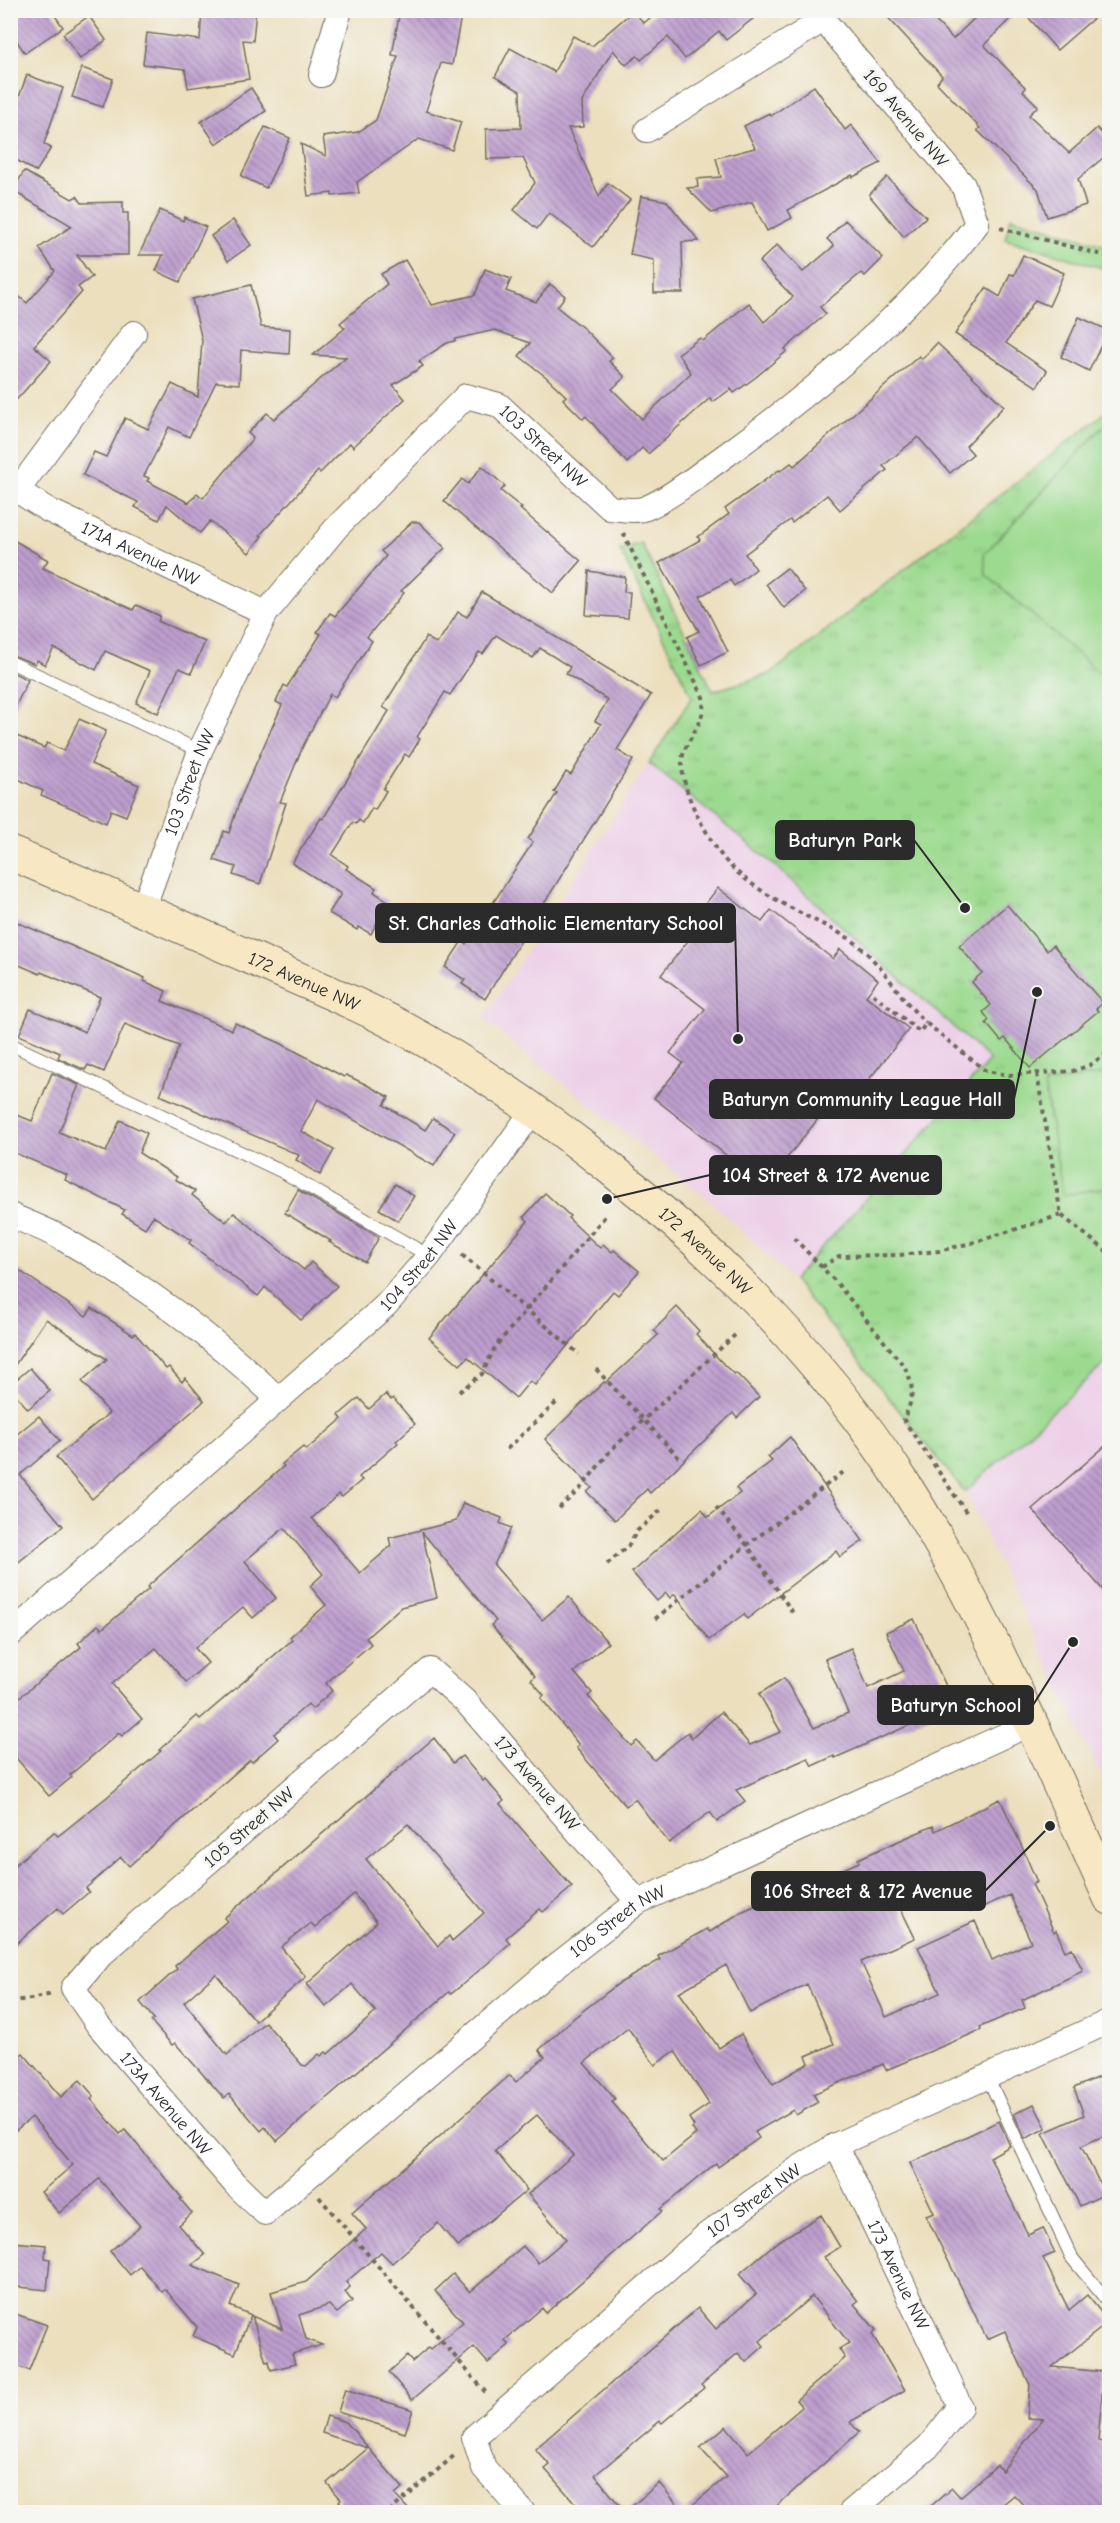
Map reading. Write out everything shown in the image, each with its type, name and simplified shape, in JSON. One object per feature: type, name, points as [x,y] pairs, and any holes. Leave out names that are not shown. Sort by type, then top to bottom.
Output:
[{"type":"street","points":[[321,75],[340,10]]},
{"type":"street","name":"169 Avenue NW","points":[[646,130],[819,15],[963,185],[977,224]]},
{"type":"street","points":[[610,508],[644,510],[697,476],[764,427],[883,326],[955,253],[977,224]]},
{"type":"street","name":"171A Avenue NW","points":[[134,333],[14,489],[48,510],[266,613]]},
{"type":"street","name":"103 Street NW","points":[[143,909],[200,751],[266,613],[336,528],[466,396],[499,405],[610,508]]},
{"type":"street","name":"172 Avenue NW","points":[[10,853],[143,909],[383,1018],[478,1072],[534,1109],[656,1204],[703,1245],[755,1296],[829,1380],[885,1456],[939,1541],[973,1603],[1110,1898]]},
{"type":"street","name":"104 Street NW","points":[[10,1635],[385,1306],[429,1256],[534,1109]]},
{"type":"street","points":[[10,1215],[63,1239],[143,1288],[252,1373],[278,1399]]},
{"type":"street","name":"173 Avenue NW","points":[[429,1670],[467,1703],[638,1902]]},
{"type":"street","name":"105 Street NW","points":[[73,1988],[101,1955],[429,1670]]},
{"type":"street","name":"106 Street NW","points":[[265,2213],[552,1969],[638,1902],[1030,1724]]},
{"type":"street","name":"173A Avenue NW","points":[[73,1988],[98,2025],[235,2184],[265,2213]]},
{"type":"street","name":"107 Street NW","points":[[474,2437],[705,2236],[797,2169],[836,2145],[1110,2021]]},
{"type":"street","name":"173 Avenue NW","points":[[836,2145],[960,2407],[928,2446],[851,2512]]},
{"type":"street","points":[[474,2437],[484,2468],[523,2512]]},
{"type":"lane","points":[[10,663],[200,751]]},
{"type":"lane","points":[[10,1044],[283,1172],[429,1256]]},
{"type":"lane","points":[[987,2076],[1072,2258],[1110,2304]]},
{"type":"path","points":[[977,224],[1110,256]]},
{"type":"path","points":[[610,508],[703,697],[705,710],[682,763],[693,807],[723,858],[758,887],[852,940],[865,950],[926,1023],[986,1071],[1009,1075],[1073,1071],[1090,1065],[1110,1052]]},
{"type":"path","points":[[873,994],[920,1032],[926,1023]]},
{"type":"path","points":[[1037,1074],[1061,1215],[1110,1254]]},
{"type":"path","points":[[459,1392],[482,1374],[495,1347],[608,1214]]},
{"type":"path","points":[[822,1268],[839,1256],[899,1255],[939,1251],[1061,1215]]},
{"type":"path","points":[[794,1238],[904,1366],[910,1376],[913,1397],[903,1419],[968,1515]]},
{"type":"path","points":[[462,1255],[579,1354]]},
{"type":"path","points":[[559,1508],[580,1489],[611,1450],[735,1335]]},
{"type":"path","points":[[596,1369],[681,1460]]},
{"type":"path","points":[[507,1449],[559,1400]]},
{"type":"path","points":[[655,1619],[747,1545],[845,1471]]},
{"type":"path","points":[[716,1507],[747,1545],[793,1613]]},
{"type":"path","points":[[607,1564],[628,1546],[637,1531],[662,1509]]},
{"type":"path","points":[[10,2001],[31,1999],[73,1988]]},
{"type":"path","points":[[306,2180],[326,2207],[485,2392],[506,2410]]},
{"type":"path","points":[[389,2512],[474,2437]]},
{"type":"shaded area","points":[[649,763],[772,863],[991,1060],[793,1280],[710,1201],[483,1019]]},
{"type":"shaded area","points":[[1109,1360],[1109,1792],[965,1492]]},
{"type":"green space","points":[[1011,217],[1109,247],[1109,270],[1005,239]]},
{"type":"green space","points":[[1109,410],[1109,1360],[965,1492],[793,1280],[990,1060],[772,863],[649,763],[692,697],[620,550],[641,543],[713,691],[770,674]]},
{"type":"green space","points":[[1103,427],[1110,430],[1109,681],[986,575],[984,554]]},
{"type":"green space","points":[[1109,1073],[1109,1187],[1063,1195],[1044,1084]]},
{"type":"building","points":[[20,10],[51,10],[63,27],[25,53],[10,31],[10,17]]},
{"type":"building","points":[[202,10],[256,10],[253,41],[243,40],[249,79],[188,88],[185,69],[143,64],[147,33],[200,40]]},
{"type":"building","points":[[400,10],[462,10],[452,65],[441,63],[426,111],[461,122],[452,150],[419,139],[357,182],[359,193],[308,196],[301,144],[326,156],[323,137],[358,132],[376,120],[398,56],[392,55]]},
{"type":"building","points":[[659,10],[764,10],[726,40],[719,31],[685,59],[668,37],[641,60],[637,56],[626,65],[613,50],[582,102],[583,127],[568,128],[599,196],[608,183],[630,200],[593,247],[549,213],[537,229],[514,210],[535,183],[523,158],[487,159],[486,129],[521,128],[520,91],[495,77],[510,48],[554,72],[573,36],[592,46],[633,11],[644,23]]},
{"type":"building","points":[[881,10],[925,10],[953,39],[983,10],[1019,10],[984,45],[1026,88],[1023,91],[1038,106],[1029,115],[1069,153],[1097,128],[1110,143],[1110,152],[1078,179],[1086,205],[1047,217],[1038,189],[977,130],[980,128],[937,83],[942,76]]},
{"type":"building","points":[[1022,10],[1103,10],[1057,50]]},
{"type":"building","points":[[89,16],[106,40],[80,59],[63,34]]},
{"type":"building","points":[[82,68],[113,79],[103,107],[72,97]]},
{"type":"building","points":[[27,75],[63,88],[44,144],[51,148],[36,172],[10,156],[10,121]]},
{"type":"building","points":[[814,86],[845,130],[851,125],[881,163],[853,177],[852,175],[788,210],[792,218],[767,231],[752,202],[712,213],[687,188],[698,187],[697,179],[721,177],[716,158],[755,148],[744,126],[769,113],[771,116]]},
{"type":"building","points":[[251,88],[266,111],[216,144],[201,122]]},
{"type":"building","points":[[265,127],[290,138],[266,188],[241,176]]},
{"type":"building","points":[[24,171],[72,199],[77,196],[82,203],[123,202],[123,213],[128,213],[128,255],[77,255],[92,277],[78,287],[82,292],[34,346],[51,361],[10,407],[10,289],[27,303],[55,271],[39,248],[72,226],[13,191]]},
{"type":"building","points":[[887,177],[926,217],[904,237],[869,195]]},
{"type":"building","points":[[641,196],[667,201],[699,241],[682,242],[683,293],[654,293],[654,260],[630,255]]},
{"type":"building","points":[[160,210],[183,221],[184,217],[206,227],[180,282],[156,271],[163,255],[139,255]]},
{"type":"building","points":[[233,220],[251,245],[228,261],[211,236]]},
{"type":"building","points":[[845,220],[883,258],[865,276],[861,273],[820,307],[826,314],[756,377],[734,393],[731,389],[713,402],[710,398],[648,454],[642,448],[627,463],[586,416],[583,419],[563,399],[566,396],[519,356],[530,343],[495,330],[455,339],[419,361],[423,366],[393,385],[405,399],[353,447],[350,443],[320,473],[318,471],[260,535],[262,536],[249,553],[210,521],[200,533],[167,505],[159,520],[135,507],[138,502],[83,475],[94,452],[106,457],[125,418],[148,429],[172,384],[198,397],[202,340],[192,299],[251,285],[261,327],[290,329],[289,354],[241,350],[239,384],[216,382],[189,437],[169,427],[144,476],[149,478],[147,481],[189,503],[197,493],[203,498],[253,438],[248,433],[267,413],[274,419],[346,357],[313,355],[345,328],[340,323],[387,284],[381,274],[405,260],[432,305],[475,295],[485,269],[511,279],[506,291],[536,302],[550,284],[565,296],[557,307],[583,328],[613,358],[609,361],[625,377],[612,389],[642,419],[691,373],[678,354],[700,338],[703,341],[749,303],[764,322],[793,297],[759,262],[777,245],[803,272],[834,246],[827,239]]},
{"type":"building","points":[[1023,255],[1064,273],[1049,306],[1035,300],[1006,343],[1047,371],[1037,387],[955,334],[986,288],[1000,297],[1010,274],[1014,275]]},
{"type":"building","points":[[1079,317],[1108,330],[1089,371],[1061,357]]},
{"type":"building","points":[[937,343],[1004,406],[966,446],[973,454],[950,473],[918,437],[883,466],[887,470],[840,510],[827,495],[792,523],[790,520],[745,554],[756,569],[734,586],[730,580],[700,596],[728,652],[701,665],[687,637],[699,631],[659,563],[700,540],[698,537],[729,514],[725,509],[779,470],[791,463],[794,466],[919,356],[922,359]]},
{"type":"building","points":[[482,466],[505,486],[501,491],[581,561],[553,593],[444,501],[462,479],[468,484]]},
{"type":"building","points":[[412,522],[419,522],[445,548],[401,591],[404,593],[367,637],[372,641],[335,697],[330,694],[303,746],[280,802],[286,803],[260,884],[233,875],[236,867],[214,860],[224,831],[229,833],[241,797],[282,705],[276,702],[284,685],[287,687],[321,634],[317,632],[330,613],[335,616],[386,556],[381,551]]},
{"type":"building","points":[[10,538],[48,560],[43,568],[133,610],[136,605],[160,616],[158,621],[205,642],[191,673],[179,668],[158,713],[136,703],[150,671],[105,651],[96,670],[54,648],[45,665],[37,660],[35,664],[10,654]]},
{"type":"building","points":[[787,568],[805,591],[784,608],[766,584]]},
{"type":"building","points":[[589,571],[625,577],[624,592],[630,592],[628,618],[586,615]]},
{"type":"building","points":[[482,592],[651,695],[617,750],[633,760],[485,999],[462,984],[465,980],[445,967],[462,941],[466,944],[533,842],[528,839],[557,793],[554,792],[566,772],[571,775],[601,724],[595,721],[608,700],[566,674],[570,667],[540,648],[533,658],[496,635],[483,654],[479,652],[450,695],[445,692],[417,737],[420,739],[409,757],[405,754],[383,789],[386,791],[375,810],[372,808],[363,823],[359,820],[356,824],[353,822],[332,855],[348,866],[346,869],[376,888],[374,892],[388,901],[371,934],[359,927],[357,930],[329,913],[341,894],[292,863],[321,818],[323,819],[389,711],[383,707],[426,637],[437,644],[458,612],[467,617]]},
{"type":"building","points":[[10,671],[28,680],[10,718]]},
{"type":"building","points":[[79,719],[106,731],[91,764],[139,785],[126,816],[111,810],[106,823],[41,795],[43,791],[10,775],[10,733],[44,748],[47,743],[64,751]]},
{"type":"building","points":[[718,888],[762,922],[771,910],[833,959],[840,949],[878,980],[866,996],[909,1029],[848,1106],[836,1096],[765,1186],[654,1098],[683,1063],[670,1053],[705,1009],[661,975],[695,932],[687,926]]},
{"type":"building","points":[[1007,905],[1047,951],[1053,945],[1103,1003],[1096,1009],[1098,1011],[1030,1068],[1005,1038],[1001,1041],[986,1023],[989,1020],[983,1012],[991,1005],[972,982],[982,973],[959,946]]},
{"type":"building","points":[[10,919],[145,978],[144,981],[166,991],[162,1001],[232,1030],[235,1023],[280,1043],[344,1077],[346,1075],[365,1084],[389,1097],[384,1105],[425,1130],[433,1118],[455,1132],[434,1166],[318,1099],[301,1131],[334,1150],[320,1175],[296,1160],[299,1155],[160,1095],[179,1046],[125,1024],[104,1072],[88,1065],[85,1070],[58,1058],[60,1053],[19,1035],[30,1009],[85,1032],[100,997],[10,961]]},
{"type":"building","points":[[52,1073],[79,1085],[59,1132],[106,1152],[120,1120],[147,1133],[139,1153],[195,1191],[192,1195],[226,1222],[234,1213],[304,1270],[311,1262],[337,1286],[301,1320],[265,1287],[258,1296],[189,1243],[191,1240],[153,1216],[145,1228],[122,1214],[125,1210],[65,1180],[67,1175],[10,1151],[10,1112],[32,1121]]},
{"type":"building","points":[[395,1184],[414,1196],[398,1221],[379,1209]]},
{"type":"building","points":[[298,1190],[379,1237],[365,1262],[285,1213]]},
{"type":"building","points":[[545,1193],[600,1248],[603,1244],[612,1252],[614,1250],[639,1271],[618,1295],[613,1291],[535,1385],[530,1381],[516,1398],[468,1357],[460,1365],[429,1338],[528,1221],[524,1217]]},
{"type":"building","points":[[10,1264],[86,1316],[92,1308],[133,1335],[135,1333],[166,1369],[169,1367],[182,1382],[185,1378],[204,1401],[92,1499],[56,1457],[109,1413],[82,1381],[107,1359],[46,1319],[10,1372]]},
{"type":"building","points":[[677,1307],[699,1331],[696,1334],[726,1367],[736,1373],[759,1397],[737,1418],[733,1413],[650,1493],[647,1489],[615,1520],[587,1492],[592,1488],[545,1439],[604,1382],[658,1335],[654,1330]]},
{"type":"building","points":[[30,1368],[50,1391],[28,1409],[10,1385]]},
{"type":"building","points":[[386,1394],[391,1400],[393,1398],[415,1424],[396,1441],[398,1443],[359,1477],[362,1480],[342,1497],[339,1494],[312,1518],[360,1573],[391,1546],[389,1538],[456,1521],[463,1503],[502,1518],[500,1523],[511,1528],[494,1565],[542,1620],[569,1597],[608,1643],[574,1672],[592,1693],[588,1696],[631,1746],[637,1741],[654,1760],[688,1732],[692,1738],[721,1712],[750,1745],[781,1732],[759,1694],[784,1678],[814,1728],[848,1713],[825,1659],[851,1648],[868,1688],[904,1671],[886,1632],[914,1619],[949,1692],[946,1693],[953,1706],[835,1758],[834,1756],[812,1766],[808,1758],[736,1790],[745,1801],[717,1822],[710,1812],[669,1843],[635,1799],[626,1806],[576,1748],[579,1745],[541,1698],[544,1695],[531,1680],[535,1676],[491,1625],[496,1621],[422,1532],[437,1598],[401,1607],[366,1638],[371,1644],[326,1683],[332,1691],[312,1709],[308,1704],[274,1734],[278,1739],[252,1762],[250,1760],[129,1866],[121,1857],[86,1888],[89,1892],[63,1914],[58,1908],[10,1949],[10,1869],[54,1832],[58,1836],[107,1797],[161,1751],[159,1750],[197,1716],[200,1719],[292,1640],[290,1637],[326,1605],[310,1586],[323,1574],[284,1528],[245,1561],[276,1598],[253,1618],[243,1607],[195,1648],[208,1663],[186,1682],[156,1648],[112,1684],[142,1719],[122,1736],[119,1733],[49,1796],[10,1751],[10,1705],[81,1647],[78,1643],[98,1625],[102,1629],[149,1589],[147,1587],[284,1466],[282,1464],[303,1447],[306,1450],[342,1419],[339,1415],[359,1398],[369,1409]]},
{"type":"building","points":[[39,1416],[60,1441],[20,1475],[63,1526],[10,1569],[10,1440]]},
{"type":"building","points":[[790,1437],[863,1541],[840,1557],[836,1551],[747,1619],[744,1614],[709,1640],[675,1594],[670,1598],[666,1593],[657,1601],[632,1572],[702,1509],[708,1517],[740,1493],[736,1488],[772,1461],[768,1457]]},
{"type":"building","points":[[1110,1442],[1110,1598],[1032,1509]]},
{"type":"building","points":[[434,1738],[453,1763],[462,1756],[483,1781],[485,1779],[504,1801],[500,1804],[572,1887],[543,1912],[540,1909],[506,1938],[510,1943],[488,1963],[451,1994],[449,1992],[277,2141],[265,2127],[261,2131],[229,2094],[224,2098],[175,2043],[172,2045],[151,2021],[154,2019],[140,2002],[177,1969],[175,1966],[227,1921],[224,1918]],"holes":[[[408,1824],[484,1913],[452,1941],[449,1936],[438,1946],[366,1859]],[[354,1894],[377,1922],[307,1984],[326,2007],[352,1984],[376,2012],[328,2054],[326,2052],[321,2056],[319,2054],[306,2066],[302,2065],[265,2022],[227,2055],[184,2002],[216,1974],[255,2021],[306,1977],[281,1947],[311,1923],[315,1927]]]},
{"type":"building","points":[[1000,1799],[1037,1882],[1032,1884],[1054,1932],[1056,1930],[1065,1951],[1072,1948],[1083,1971],[1022,2000],[1025,2008],[980,2027],[981,2030],[886,2070],[883,2064],[813,2094],[818,2102],[796,2115],[793,2110],[755,2132],[759,2138],[718,2167],[716,2163],[660,2209],[662,2211],[546,2313],[542,2308],[505,2340],[509,2345],[488,2363],[474,2347],[412,2400],[389,2372],[407,2356],[412,2362],[463,2322],[435,2291],[453,2274],[470,2292],[523,2246],[538,2263],[566,2239],[528,2194],[573,2155],[537,2115],[495,2151],[527,2190],[458,2247],[438,2223],[392,2263],[381,2252],[346,2282],[350,2287],[345,2292],[352,2301],[337,2313],[329,2305],[299,2315],[306,2339],[322,2345],[292,2354],[295,2364],[271,2370],[269,2361],[266,2362],[252,2316],[282,2329],[271,2292],[306,2282],[366,2229],[352,2213],[510,2075],[516,2082],[545,2057],[539,2050],[575,2017],[618,1984],[660,1960],[658,1956],[707,1929],[710,1932],[741,1912],[768,1900],[770,1904],[815,1884],[814,1882],[859,1862],[858,1859],[933,1826],[935,1831]],"holes":[[[954,1876],[971,1912],[1010,1895],[1031,1942],[992,1960],[975,1921],[918,1947],[940,1993],[886,2017],[861,1962],[915,1938],[896,1899],[936,1880],[938,1883]],[[726,1965],[750,2013],[807,1984],[834,2044],[806,2056],[809,2063],[773,2084],[741,2034],[719,2048],[679,1992]],[[628,2028],[655,2065],[675,2051],[709,2104],[689,2118],[696,2134],[663,2161],[612,2102],[615,2099],[584,2063]]]},
{"type":"building","points":[[23,2053],[61,2097],[80,2080],[94,2096],[91,2099],[120,2134],[125,2130],[182,2198],[180,2199],[192,2213],[179,2225],[205,2255],[192,2265],[239,2285],[230,2306],[251,2315],[235,2354],[193,2336],[197,2327],[165,2289],[162,2292],[140,2266],[130,2275],[110,2251],[140,2226],[99,2179],[59,2213],[41,2192],[73,2165],[32,2117],[10,2135],[10,2063]]},
{"type":"building","points":[[1110,2072],[1110,2133],[1081,2146],[1105,2194],[1080,2206],[1043,2133],[1084,2115],[1074,2088]]},
{"type":"building","points":[[1034,2104],[1046,2128],[1025,2139],[1014,2114]]},
{"type":"building","points":[[999,2121],[1010,2146],[990,2157],[1028,2235],[1043,2228],[1055,2253],[1043,2258],[1069,2310],[1087,2295],[1109,2322],[1052,2367],[1104,2372],[1098,2441],[1110,2444],[1110,2512],[1030,2512],[1014,2495],[994,2512],[924,2512],[952,2488],[960,2497],[997,2465],[1002,2471],[1043,2419],[1027,2418],[1030,2385],[1005,2331],[987,2339],[926,2216],[934,2213],[910,2163]]},
{"type":"building","points":[[821,2215],[840,2247],[824,2257],[858,2301],[854,2304],[876,2330],[872,2334],[905,2390],[850,2422],[859,2432],[770,2512],[684,2512],[726,2477],[700,2448],[726,2426],[748,2453],[802,2407],[796,2400],[845,2358],[839,2349],[849,2343],[812,2296],[760,2341],[764,2346],[746,2362],[738,2353],[701,2385],[704,2388],[595,2475],[625,2512],[583,2512],[545,2469],[550,2465],[535,2449],[698,2308],[716,2329],[756,2294],[739,2274],[777,2242]]},
{"type":"building","points":[[12,2242],[46,2245],[45,2258],[50,2259],[47,2290],[10,2286]]},
{"type":"building","points":[[10,2312],[47,2325],[29,2370],[10,2364]]},
{"type":"building","points":[[345,2389],[413,2410],[405,2433],[338,2412]]},
{"type":"building","points":[[327,2416],[346,2422],[403,2488],[395,2495],[411,2512],[349,2512],[339,2501],[341,2499],[327,2483],[368,2448],[322,2433]]},
{"type":"building","points":[[659,2483],[684,2512],[625,2512]]},
{"type":"place","name":"Baturyn Park","points":[[965,908]]},
{"type":"place","name":"Baturyn Community League Hall","points":[[1037,992]]},
{"type":"place","name":"St. Charles Catholic Elementary School","points":[[738,1039]]},
{"type":"place","name":"104 Street & 172 Avenue","points":[[607,1199]]},
{"type":"place","name":"Baturyn School","points":[[1073,1642]]},
{"type":"place","name":"106 Street & 172 Avenue","points":[[1050,1826]]}]
